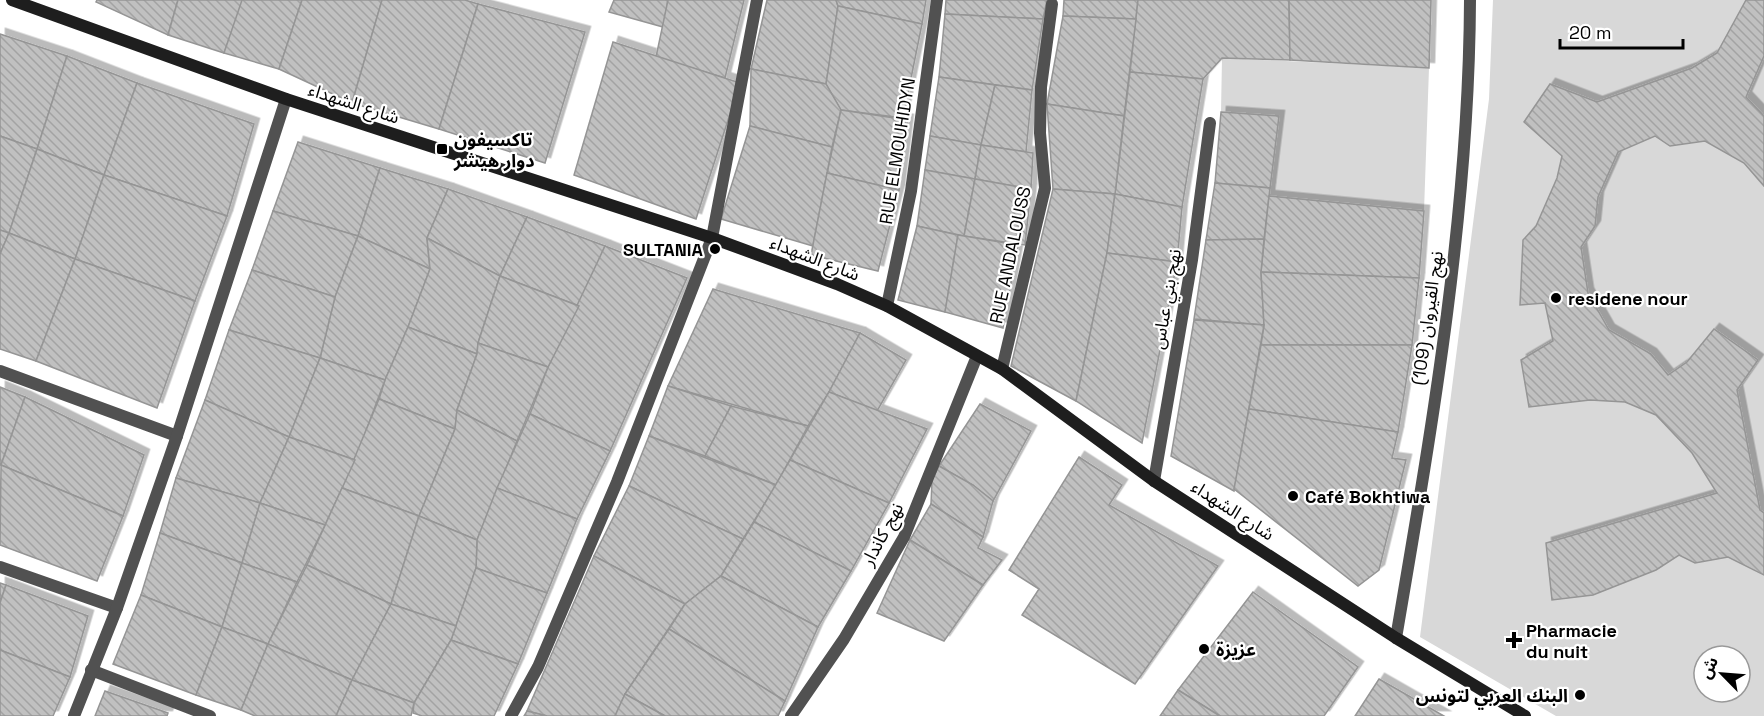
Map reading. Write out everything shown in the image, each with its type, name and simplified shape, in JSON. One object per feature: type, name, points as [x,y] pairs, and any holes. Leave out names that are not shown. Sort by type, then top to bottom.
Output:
[{"type":"street","name":"شارع الشهداء","points":[[12,0],[286,99],[712,238],[837,284],[887,306],[1002,369],[1154,481],[1396,638],[1525,716]]},
{"type":"street","points":[[511,716],[538,667],[616,482],[712,238],[757,0]]},
{"type":"street","name":"RUE ELMOUHIDYN","points":[[887,306],[911,191],[937,0]]},
{"type":"street","name":"نهج القيروان (109)","points":[[1396,638],[1453,273],[1470,62],[1470,0]]},
{"type":"street","name":"RUE ANDALOUSS","points":[[1002,369],[1045,188],[1040,133],[1041,87],[1052,4]]},
{"type":"street","points":[[74,716],[117,609],[177,436],[286,99]]},
{"type":"street","name":"نهج بني عباس","points":[[1154,481],[1192,260],[1210,123]]},
{"type":"street","name":"نهج كاندار","points":[[791,716],[844,639],[904,537],[977,356]]},
{"type":"street","points":[[0,371],[177,436]]},
{"type":"street","points":[[0,567],[117,609]]},
{"type":"street","points":[[91,670],[210,716]]},
{"type":"shaded area","name":"residene nour","points":[[1493,0],[1764,0],[1764,716],[1556,716],[1420,637],[1489,99]]},
{"type":"shaded area","points":[[1222,58],[1429,68],[1424,211],[1269,196],[1279,116],[1221,112]]},
{"type":"building","points":[[97,0],[178,0],[168,35],[96,2]]},
{"type":"building","points":[[178,0],[243,0],[224,53],[168,35]]},
{"type":"building","points":[[242,0],[302,0],[279,69],[224,53]]},
{"type":"building","points":[[302,0],[382,0],[352,103],[279,69]]},
{"type":"building","points":[[382,0],[465,0],[478,4],[439,129],[352,103]]},
{"type":"building","points":[[614,0],[668,0],[663,27],[609,12]]},
{"type":"building","points":[[668,0],[744,0],[725,78],[656,57]]},
{"type":"building","points":[[767,0],[836,0],[838,6],[826,84],[751,69]]},
{"type":"building","points":[[836,0],[926,0],[922,24],[838,6]]},
{"type":"building","points":[[946,0],[1047,0],[1043,19],[945,14]]},
{"type":"building","points":[[1064,0],[1138,0],[1136,19],[1063,16]]},
{"type":"building","points":[[1138,0],[1289,0],[1290,60],[1222,58],[1203,79],[1130,72]]},
{"type":"building","points":[[1289,0],[1431,0],[1429,68],[1290,60]]},
{"type":"building","name":"residene nour","points":[[1746,0],[1764,0],[1764,56],[1746,97],[1764,116],[1764,186],[1744,163],[1705,141],[1670,146],[1655,136],[1618,152],[1598,197],[1595,226],[1581,247],[1588,293],[1609,330],[1651,354],[1668,375],[1687,362],[1714,329],[1758,360],[1737,390],[1760,510],[1764,513],[1764,575],[1728,557],[1695,563],[1679,555],[1656,570],[1593,595],[1552,600],[1546,543],[1717,493],[1692,453],[1656,415],[1625,402],[1590,400],[1529,407],[1521,360],[1553,341],[1545,303],[1520,305],[1523,240],[1536,226],[1557,178],[1562,156],[1524,122],[1550,84],[1597,102],[1692,68],[1717,53]]},
{"type":"building","points":[[478,4],[585,32],[545,163],[439,129]]},
{"type":"building","points":[[838,6],[922,24],[903,118],[841,110],[826,84]]},
{"type":"building","points":[[945,14],[1043,19],[1032,90],[939,77]]},
{"type":"building","points":[[1063,16],[1136,19],[1124,116],[1047,104]]},
{"type":"building","points":[[0,34],[67,56],[37,149],[0,136]]},
{"type":"building","points":[[613,42],[740,83],[696,219],[574,175]]},
{"type":"building","points":[[67,56],[137,83],[104,175],[37,149]]},
{"type":"building","points":[[751,69],[826,84],[841,110],[832,147],[750,126]]},
{"type":"building","points":[[1130,72],[1203,79],[1182,207],[1115,194]]},
{"type":"building","points":[[939,77],[995,85],[981,145],[930,136]]},
{"type":"building","points":[[137,83],[254,124],[227,216],[104,175]]},
{"type":"building","points":[[995,85],[1032,90],[1026,152],[981,145]]},
{"type":"building","points":[[1047,104],[1124,116],[1115,194],[1053,189]]},
{"type":"building","points":[[841,110],[908,120],[899,190],[827,173]]},
{"type":"building","points":[[1221,112],[1279,116],[1270,188],[1215,183]]},
{"type":"building","points":[[750,126],[832,147],[813,246],[721,219]]},
{"type":"building","points":[[0,136],[37,149],[9,233],[0,230]]},
{"type":"building","points":[[930,136],[981,145],[975,179],[925,170]]},
{"type":"building","points":[[298,142],[380,168],[358,236],[273,211]]},
{"type":"building","points":[[981,145],[1033,153],[1031,189],[975,179]]},
{"type":"building","points":[[37,149],[104,175],[75,259],[9,233]]},
{"type":"building","points":[[380,168],[448,189],[427,238],[430,269],[358,236]]},
{"type":"building","points":[[925,170],[975,179],[964,236],[917,226]]},
{"type":"building","points":[[827,173],[899,190],[878,271],[811,255]]},
{"type":"building","points":[[104,175],[227,216],[195,301],[75,259]]},
{"type":"building","points":[[975,179],[1031,189],[1025,245],[964,236]]},
{"type":"building","points":[[1215,183],[1270,188],[1264,239],[1206,240]]},
{"type":"building","points":[[448,189],[527,217],[500,276],[427,238]]},
{"type":"building","points":[[1053,189],[1115,194],[1107,253],[1076,401],[1011,366]]},
{"type":"building","points":[[1115,194],[1182,207],[1177,262],[1107,253]]},
{"type":"building","points":[[1269,196],[1424,211],[1419,278],[1261,272]]},
{"type":"building","points":[[273,211],[358,236],[335,297],[252,270]]},
{"type":"building","points":[[527,217],[605,246],[579,306],[500,276]]},
{"type":"building","points":[[917,226],[958,235],[945,312],[898,300]]},
{"type":"building","points":[[0,230],[9,233],[0,254]]},
{"type":"building","points":[[9,233],[75,259],[36,361],[0,349],[0,254]]},
{"type":"building","points":[[958,235],[1018,245],[1003,328],[945,312]]},
{"type":"building","points":[[358,236],[430,269],[385,380],[320,358],[335,297]]},
{"type":"building","points":[[427,238],[500,276],[478,343],[477,354],[408,327],[430,269]]},
{"type":"building","points":[[1264,239],[1261,272],[1264,325],[1194,319],[1206,240]]},
{"type":"building","points":[[605,246],[687,278],[610,451],[530,414],[548,367]]},
{"type":"building","points":[[1107,253],[1177,262],[1142,443],[1076,401]]},
{"type":"building","points":[[75,259],[195,301],[157,408],[36,361]]},
{"type":"building","points":[[252,270],[335,297],[320,358],[229,330]]},
{"type":"building","points":[[1261,272],[1419,278],[1412,345],[1261,345],[1264,325]]},
{"type":"building","points":[[500,276],[579,306],[548,367],[478,343]]},
{"type":"building","points":[[713,289],[860,333],[808,426],[668,386]]},
{"type":"building","points":[[1194,320],[1264,325],[1234,491],[1171,456]]},
{"type":"building","points":[[408,327],[477,354],[457,410],[455,429],[379,399]]},
{"type":"building","points":[[229,330],[320,358],[289,437],[205,400]]},
{"type":"building","points":[[860,333],[906,360],[877,411],[829,392]]},
{"type":"building","points":[[478,343],[548,367],[517,441],[457,410],[477,354]]},
{"type":"building","points":[[1261,345],[1412,345],[1398,432],[1249,409]]},
{"type":"building","points":[[320,358],[385,380],[355,460],[289,437]]},
{"type":"building","points":[[668,386],[731,406],[705,456],[649,436]]},
{"type":"building","points":[[0,387],[25,397],[1,465],[0,464]]},
{"type":"building","points":[[829,392],[927,429],[889,503],[790,460]]},
{"type":"building","points":[[25,397],[144,455],[123,516],[1,465]]},
{"type":"building","points":[[379,399],[455,429],[419,516],[342,488]]},
{"type":"building","points":[[205,400],[289,437],[260,503],[176,478]]},
{"type":"building","points":[[980,404],[1031,431],[993,501],[973,485],[939,466]]},
{"type":"building","points":[[731,406],[808,426],[776,485],[705,456]]},
{"type":"building","points":[[1249,409],[1398,432],[1392,458],[1406,460],[1379,570],[1358,586],[1234,489]]},
{"type":"building","points":[[457,410],[517,441],[477,540],[419,516],[455,429]]},
{"type":"building","points":[[530,414],[610,451],[577,519],[497,488]]},
{"type":"building","points":[[649,436],[776,485],[743,539],[629,486]]},
{"type":"building","points":[[289,437],[355,460],[325,525],[260,503]]},
{"type":"building","points":[[1079,457],[1122,485],[1109,505],[1218,566],[1135,684],[1022,615],[1039,589],[1009,570]]},
{"type":"building","points":[[790,460],[889,503],[851,571],[754,522]]},
{"type":"building","points":[[1,465],[123,516],[97,581],[0,545]]},
{"type":"building","points":[[939,466],[973,485],[993,501],[983,537],[931,504],[932,480]]},
{"type":"building","points":[[176,478],[260,503],[242,563],[160,533]]},
{"type":"building","points":[[629,486],[743,539],[721,576],[685,604],[594,556]]},
{"type":"building","points":[[342,488],[419,516],[391,604],[307,565]]},
{"type":"building","points":[[497,488],[577,519],[547,593],[476,568],[477,540]]},
{"type":"building","points":[[260,503],[325,525],[297,582],[242,563]]},
{"type":"building","points":[[931,504],[983,537],[978,548],[1002,560],[983,585],[910,540]]},
{"type":"building","points":[[419,516],[477,540],[476,568],[456,626],[391,604]]},
{"type":"building","points":[[754,522],[851,571],[818,627],[721,576]]},
{"type":"building","points":[[160,533],[242,563],[222,627],[141,595]]},
{"type":"building","points":[[910,540],[983,585],[944,641],[877,613]]},
{"type":"building","points":[[594,556],[685,604],[625,694],[615,716],[547,716],[527,711]]},
{"type":"building","points":[[242,563],[297,582],[268,644],[222,627]]},
{"type":"building","points":[[307,565],[391,604],[352,680],[268,644]]},
{"type":"building","points":[[476,568],[547,593],[518,664],[451,640]]},
{"type":"building","points":[[721,576],[818,627],[785,701],[669,629],[685,604]]},
{"type":"building","points":[[0,583],[6,585],[0,603]]},
{"type":"building","points":[[6,585],[88,616],[70,677],[0,650],[0,603]]},
{"type":"building","points":[[1253,592],[1358,667],[1324,716],[1220,716],[1178,690]]},
{"type":"building","points":[[141,595],[222,627],[196,695],[113,664]]},
{"type":"building","points":[[391,604],[456,626],[451,640],[414,703],[352,680]]},
{"type":"building","points":[[222,627],[268,644],[241,710],[196,695]]},
{"type":"building","points":[[669,629],[785,701],[778,716],[665,716],[625,694]]},
{"type":"building","points":[[451,640],[518,664],[494,716],[422,716],[413,713],[414,703]]},
{"type":"building","points":[[268,644],[352,680],[336,716],[255,716],[241,710]]},
{"type":"building","points":[[0,650],[70,677],[53,716],[0,716]]},
{"type":"building","points":[[1379,679],[1444,716],[1355,716]]},
{"type":"building","points":[[352,680],[414,703],[411,716],[336,716]]},
{"type":"building","points":[[1178,690],[1220,716],[1160,716]]},
{"type":"building","points":[[105,691],[168,713],[167,716],[95,716]]},
{"type":"building","points":[[625,694],[665,716],[615,716]]},
{"type":"building","points":[[527,711],[547,716],[524,716]]},
{"type":"place","name":"تاكسيفون دوار هيشر","points":[[442,149]]},
{"type":"place","name":"SULTANIA","points":[[715,249]]},
{"type":"place","name":"residene nour","points":[[1556,298]]},
{"type":"place","name":"Café Bokhtiwa","points":[[1293,496]]},
{"type":"place","name":"Pharmacie du nuit","points":[[1514,640]]},
{"type":"place","name":"عزيزة","points":[[1204,649]]},
{"type":"place","name":"البنك العربي لتونس","points":[[1580,695]]}]
